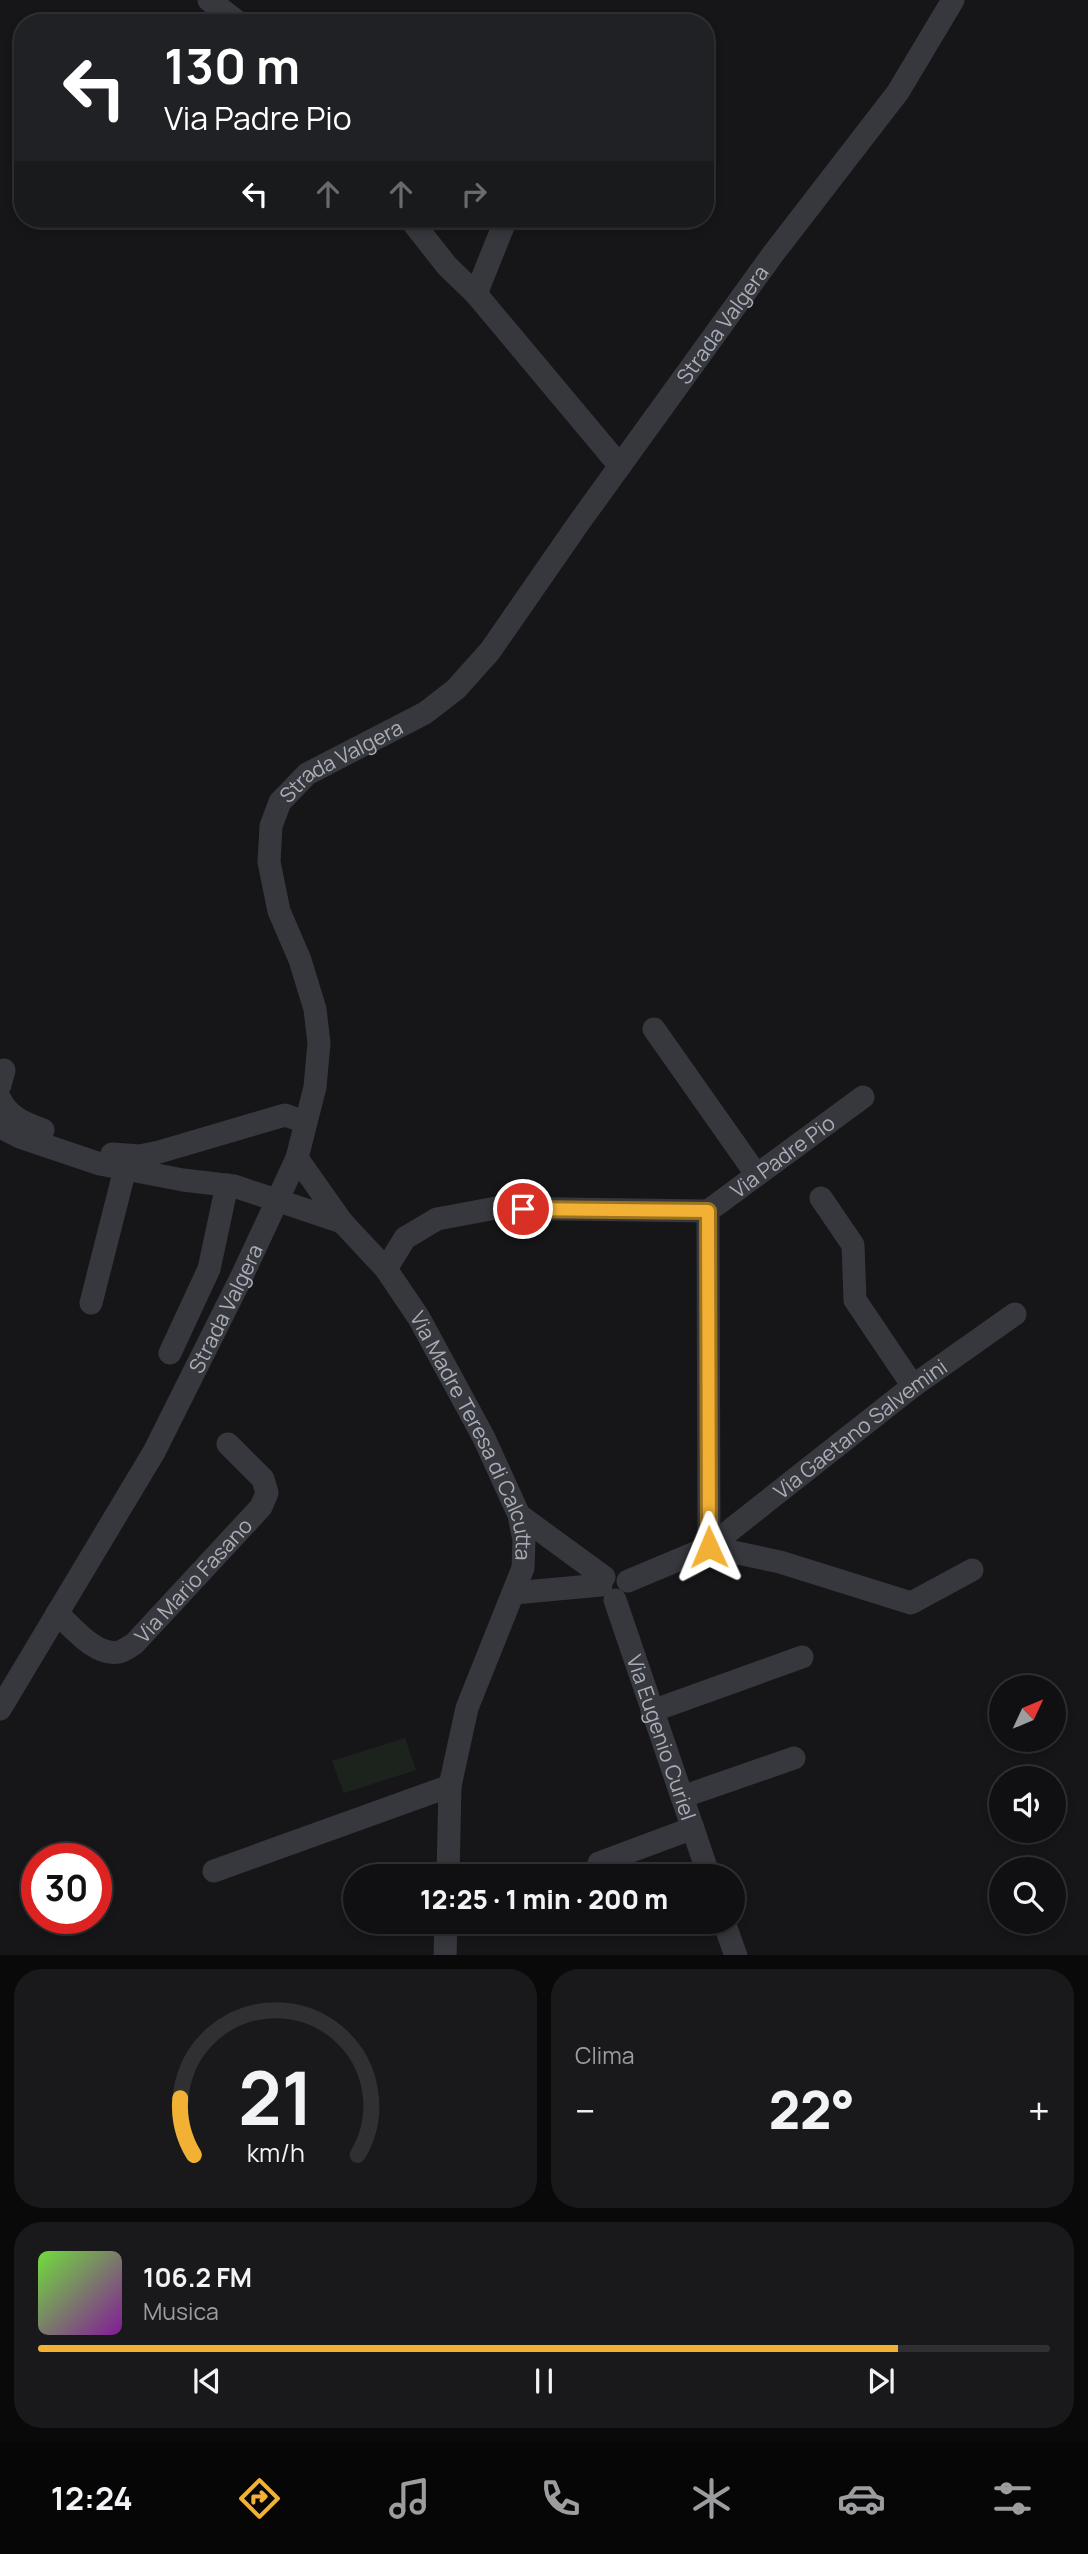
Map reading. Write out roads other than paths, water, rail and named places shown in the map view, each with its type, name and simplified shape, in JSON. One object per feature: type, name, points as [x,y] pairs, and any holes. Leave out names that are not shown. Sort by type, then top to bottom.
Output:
[{"type":"street","points":[[209,0],[227,14]]},
{"type":"street","name":"Strada Valgera","points":[[0,1709],[154,1452],[297,1158],[315,1087],[319,1043],[315,1009],[300,960],[279,911],[269,862],[271,826],[280,802],[307,774],[425,713],[456,689],[490,651],[773,254],[898,92],[953,0]]},
{"type":"street","points":[[417,228],[447,267],[476,294],[620,466]]},
{"type":"street","points":[[476,294],[502,228]]},
{"type":"street","points":[[654,1029],[755,1174]]},
{"type":"street","name":"Via Padre Pio","points":[[386,1269],[405,1238],[412,1233],[438,1219],[484,1210],[708,1211],[863,1097]]},
{"type":"street","points":[[0,1099],[5,1111],[26,1124],[118,1156],[159,1152],[285,1115],[305,1122]]},
{"type":"street","name":"Via Madre Teresa di Calcutta","points":[[0,1127],[100,1164],[183,1180],[227,1185],[279,1199],[342,1222]]},
{"type":"street","name":"Via Madre Teresa di Calcutta","points":[[297,1158],[342,1222],[386,1269],[419,1318],[484,1438],[519,1515],[524,1540],[523,1568],[467,1707],[450,1786],[448,1864]]},
{"type":"street","points":[[90,1303],[125,1169]]},
{"type":"street","points":[[170,1353],[209,1269],[227,1185]]},
{"type":"street","points":[[821,1198],[853,1245],[855,1300],[914,1387]]},
{"type":"street","points":[[708,1211],[709,1547]]},
{"type":"street","name":"Via Gaetano Salvemini","points":[[709,1547],[914,1387],[1015,1314]]},
{"type":"street","name":"Via Mario Fasano","points":[[57,1613],[105,1652],[120,1652],[134,1644],[261,1507],[267,1493],[262,1479],[228,1444]]},
{"type":"street","points":[[519,1515],[612,1586]]},
{"type":"street","points":[[514,1593],[612,1586],[709,1547],[780,1562],[911,1603],[972,1570]]},
{"type":"street","name":"Via Eugenio Curiel","points":[[612,1586],[705,1864]]},
{"type":"street","points":[[652,1711],[802,1657]]},
{"type":"street","points":[[682,1797],[794,1758]]},
{"type":"street","points":[[214,1871],[450,1786]]},
{"type":"street","points":[[600,1863],[693,1828]]},
{"type":"street","points":[[445,1955],[446,1934]]},
{"type":"street","points":[[728,1934],[736,1955]]}]
